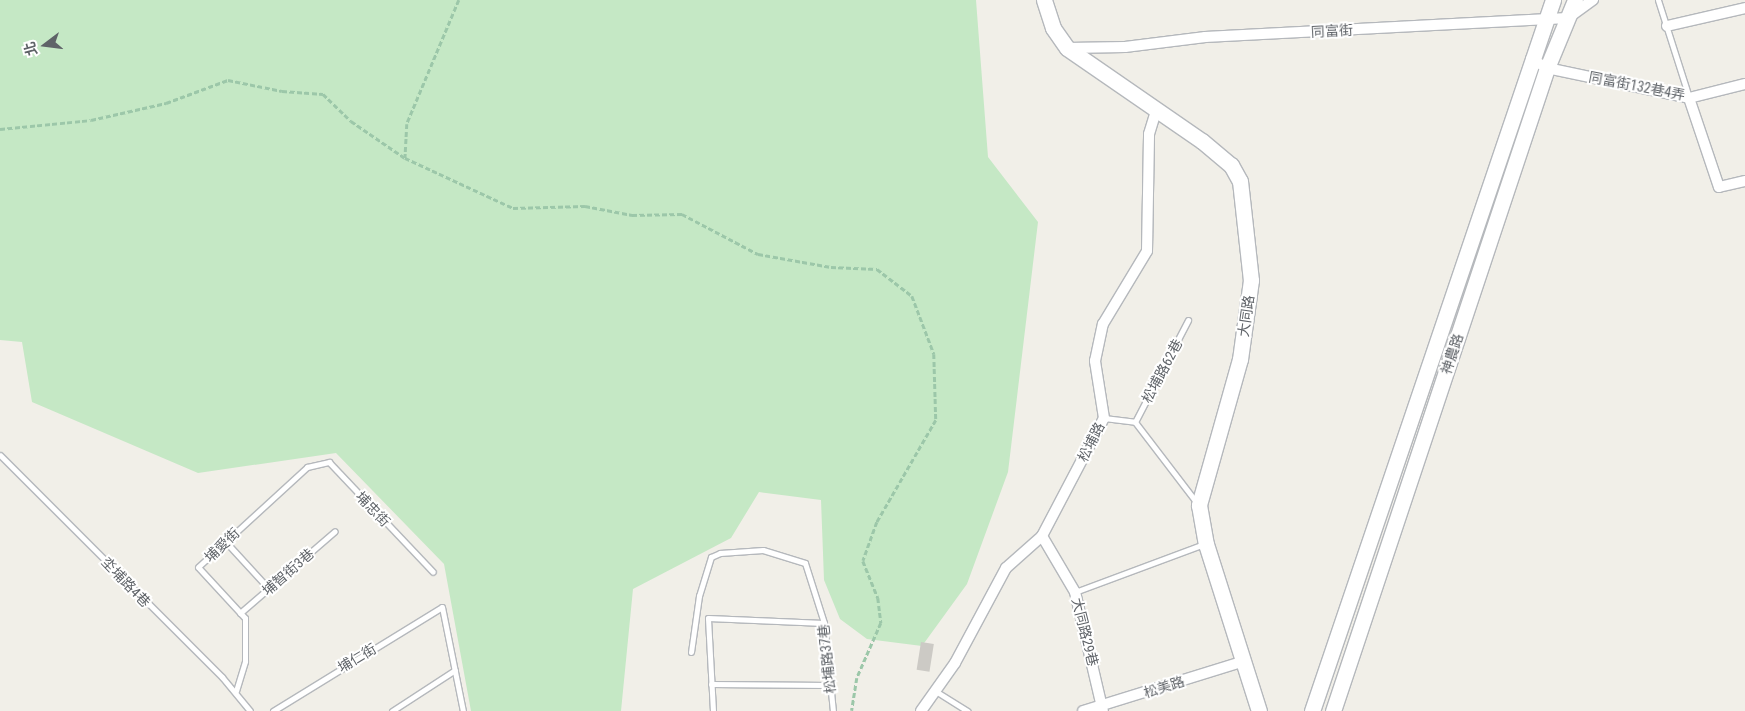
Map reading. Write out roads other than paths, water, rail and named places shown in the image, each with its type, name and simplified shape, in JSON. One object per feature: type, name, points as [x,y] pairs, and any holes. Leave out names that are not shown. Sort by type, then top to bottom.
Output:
[{"type":"street","name":"大同路","points":[[1044,0],[1053,28],[1067,48],[1157,108],[1232,166],[1240,181],[1247,218],[1251,280],[1240,359],[1199,505],[1206,544],[1245,661],[1259,711]]},
{"type":"street","name":"神農路","points":[[1312,711],[1544,20],[1553,0]]},
{"type":"street","name":"神農路","points":[[1333,711],[1547,68],[1575,0]]},
{"type":"street","points":[[1568,18],[1593,0]]},
{"type":"street","points":[[1666,26],[1745,8]]},
{"type":"street","name":"同富街","points":[[1067,48],[1124,47],[1205,37],[1568,18]]},
{"type":"street","name":"同富街132巷4弄","points":[[1531,59],[1547,68],[1689,98],[1745,84]]},
{"type":"street","points":[[1689,98],[1719,187],[1745,181]]},
{"type":"street","name":"松埔路","points":[[921,711],[937,692],[1006,568],[1042,536],[1104,418],[1095,361],[1103,324],[1147,251],[1149,134],[1157,108]]},
{"type":"street","name":"大同路29巷","points":[[1042,536],[1075,592],[1103,709]]},
{"type":"street","name":"松美路","points":[[1083,711],[1103,709],[1245,661]]},
{"type":"lane","points":[[1658,0],[1689,98]]},
{"type":"lane","name":"松埔路62巷","points":[[1135,422],[1188,320]]},
{"type":"lane","points":[[1104,418],[1135,422],[1199,505]]},
{"type":"lane","name":"坔埔路4巷","points":[[0,455],[236,692],[250,711]]},
{"type":"lane","name":"埔忠街","points":[[307,467],[329,462],[433,572]]},
{"type":"lane","name":"埔愛街","points":[[240,612],[198,567],[307,467]]},
{"type":"lane","name":"埔智街3巷","points":[[240,612],[335,531]]},
{"type":"lane","points":[[225,541],[269,589]]},
{"type":"lane","points":[[1075,592],[1206,544]]},
{"type":"lane","name":"松埔路37巷","points":[[691,652],[699,596],[711,558],[720,553],[762,550],[805,563],[824,623],[833,711]]},
{"type":"lane","name":"埔仁街","points":[[273,711],[442,607],[455,670]]},
{"type":"lane","points":[[236,692],[245,661],[245,618],[240,612]]},
{"type":"lane","points":[[712,711],[708,618],[824,623]]},
{"type":"lane","points":[[392,711],[455,670],[463,711]]},
{"type":"lane","points":[[711,684],[829,685]]},
{"type":"lane","points":[[937,692],[967,711]]}]
